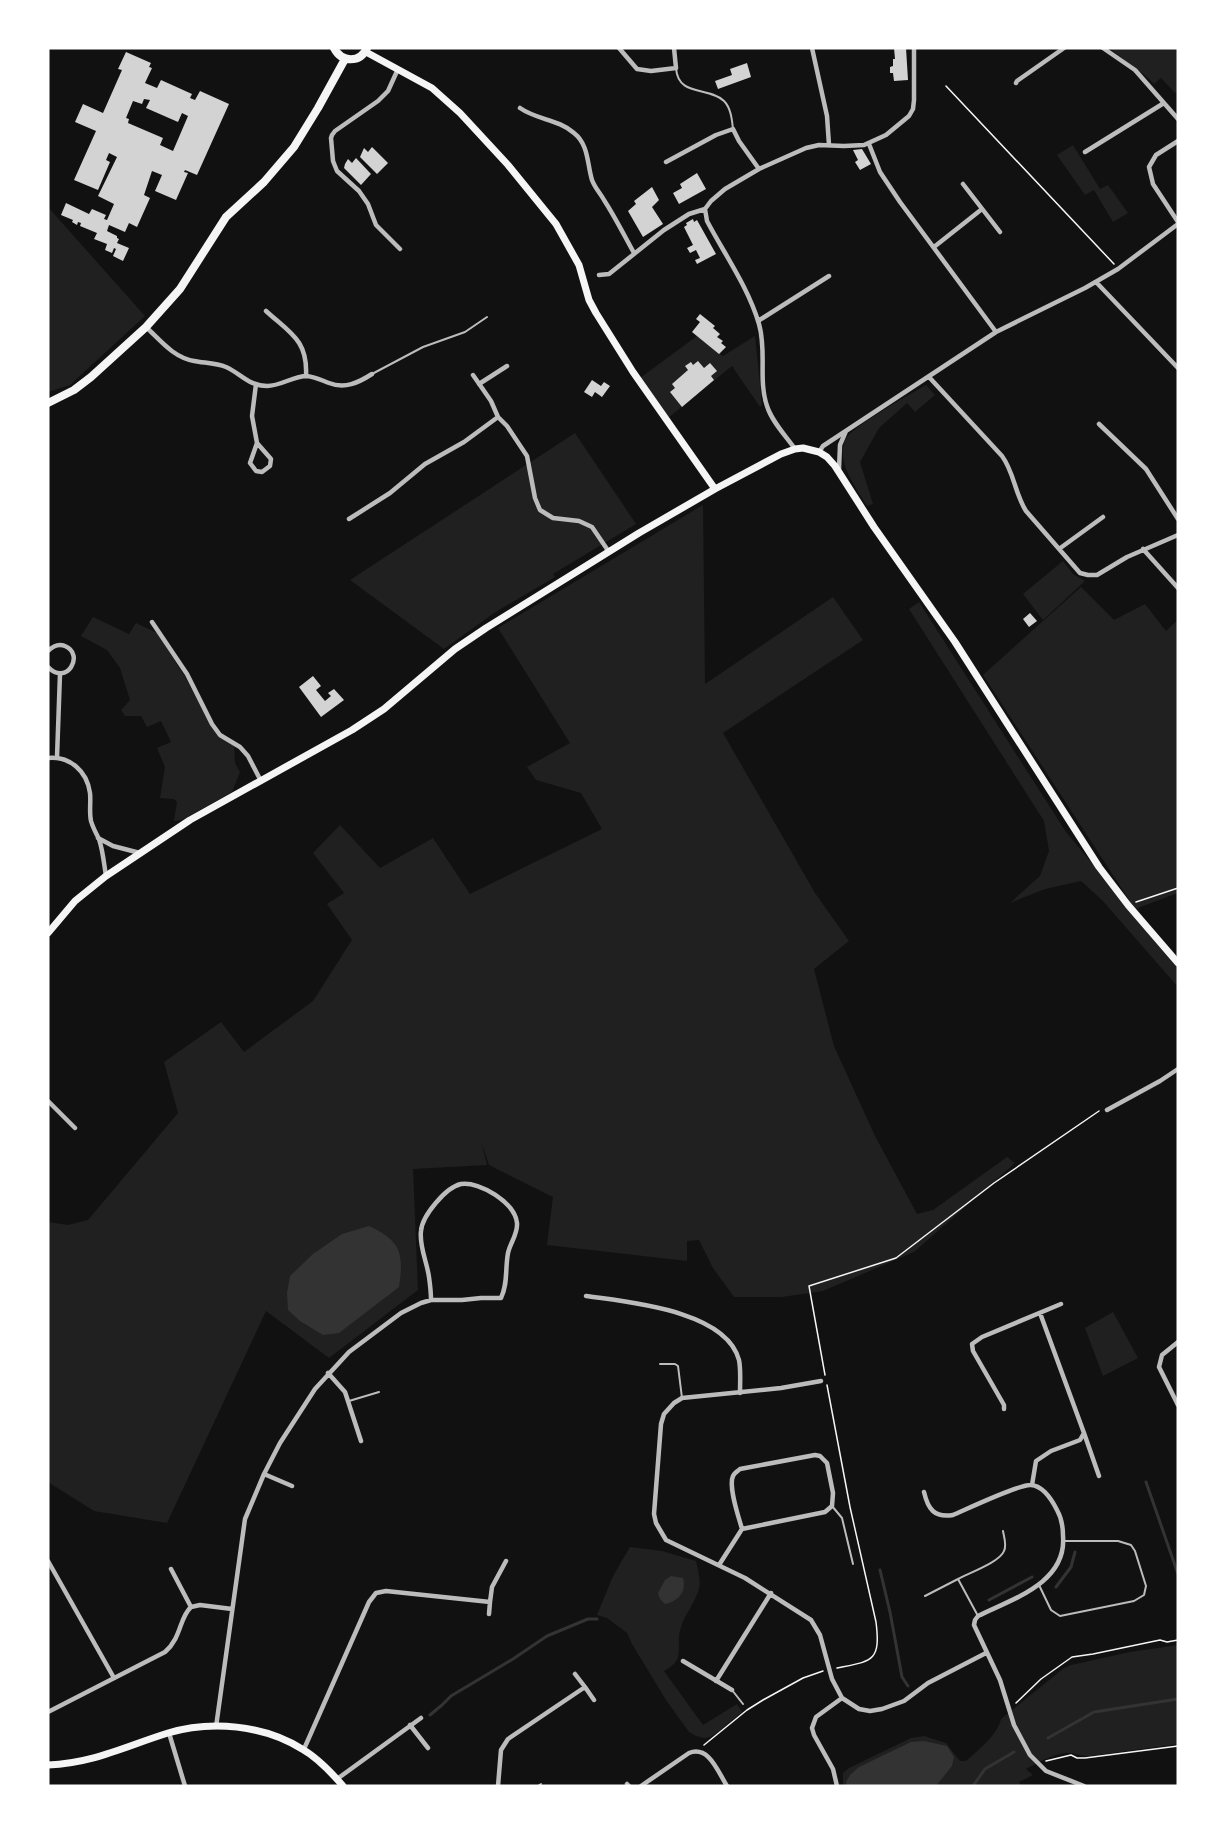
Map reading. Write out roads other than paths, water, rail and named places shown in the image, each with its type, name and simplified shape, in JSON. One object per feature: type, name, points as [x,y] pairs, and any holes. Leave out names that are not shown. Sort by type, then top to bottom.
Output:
[{"type":"highway","points":[[334,48],[345,59],[359,58],[367,50]]},
{"type":"highway","points":[[48,404],[82,384],[146,327],[186,282],[226,218],[264,182],[294,147],[345,59]]},
{"type":"main road","points":[[367,50],[432,88],[460,113],[508,165],[551,218],[579,265],[589,300],[602,323],[633,372],[715,489]]},
{"type":"main road","points":[[48,933],[68,908],[106,876],[190,820],[352,730],[384,709],[454,649],[486,628],[715,489],[781,454],[803,448],[819,452],[827,457],[839,471],[874,527],[955,642],[1099,867],[1178,963]]},
{"type":"main road","points":[[48,1765],[102,1756],[169,1733],[193,1728],[216,1727],[255,1731],[280,1738],[304,1749],[343,1786]]},
{"type":"street","points":[[619,48],[631,63],[643,71],[676,68],[674,48]]},
{"type":"street","points":[[812,48],[827,116],[829,145]]},
{"type":"street","points":[[599,275],[609,274],[689,214],[705,209],[725,189],[759,169],[806,148],[869,144],[886,135],[911,112],[914,100],[914,48]]},
{"type":"street","points":[[1016,83],[1064,48]]},
{"type":"street","points":[[1103,48],[1135,70],[1178,120]]},
{"type":"street","points":[[398,69],[388,91],[378,101],[335,131],[331,138],[333,161],[337,171],[359,191],[368,204],[376,225],[400,249]]},
{"type":"street","points":[[1085,152],[1164,103]]},
{"type":"street","points":[[520,108],[531,115],[561,124],[582,141],[594,185],[634,253]]},
{"type":"street","points":[[666,162],[716,135],[733,129],[759,169]]},
{"type":"street","points":[[819,452],[823,446],[848,429],[996,332],[1118,269],[1178,223],[1153,184],[1149,167],[1152,159],[1160,151],[1178,141]]},
{"type":"street","points":[[869,144],[880,172],[904,208],[996,332]]},
{"type":"street","points":[[963,184],[1000,232]]},
{"type":"street","points":[[705,209],[707,221],[745,290],[758,321],[763,345],[764,386],[768,409],[795,449]]},
{"type":"street","points":[[934,247],[982,209]]},
{"type":"street","points":[[758,321],[829,276]]},
{"type":"street","points":[[1096,282],[1178,368]]},
{"type":"street","points":[[266,311],[302,346],[306,358],[306,376]]},
{"type":"street","points":[[146,327],[174,353],[194,361],[222,365],[256,384],[274,385],[306,376],[342,386],[359,382],[372,374]]},
{"type":"street","points":[[479,384],[507,366]]},
{"type":"street","points":[[473,375],[491,401],[498,417],[507,426],[527,456],[535,498],[540,510],[553,518],[579,521],[592,527],[609,552]]},
{"type":"street","points":[[929,377],[1002,456],[1022,505],[1080,573],[1093,575],[1101,573],[1127,556],[1178,534]]},
{"type":"street","points":[[256,384],[252,416],[257,442],[250,464],[256,471],[262,472],[268,469],[271,459],[257,442]]},
{"type":"street","points":[[349,519],[390,493],[425,464],[464,442],[498,417]]},
{"type":"street","points":[[1099,424],[1146,469],[1178,519]]},
{"type":"street","points":[[839,471],[840,445],[848,429]]},
{"type":"street","points":[[1059,549],[1103,517]]},
{"type":"street","points":[[1143,549],[1178,588]]},
{"type":"street","points":[[152,622],[187,674],[220,735],[240,747],[248,756],[261,781]]},
{"type":"street","points":[[48,651],[53,646],[62,645],[73,653],[74,663],[65,673],[60,674],[48,668]]},
{"type":"street","points":[[57,757],[60,674]]},
{"type":"street","points":[[48,758],[57,757],[74,764],[85,776],[90,794],[91,822],[98,838],[106,876]]},
{"type":"street","points":[[98,838],[113,846],[140,853]]},
{"type":"street","points":[[1107,1110],[1178,1070]]},
{"type":"street","points":[[48,1101],[75,1128]]},
{"type":"street","points":[[216,1727],[245,1519],[280,1443],[328,1373],[349,1352],[401,1313],[431,1300],[501,1298],[506,1284],[508,1251],[518,1223],[516,1214],[509,1204],[498,1196],[476,1186],[459,1184],[446,1192],[434,1205],[421,1231],[431,1300]]},
{"type":"street","points":[[586,1296],[675,1311],[698,1320],[716,1331],[730,1343],[739,1360],[740,1393]]},
{"type":"street","points":[[1004,1409],[1004,1405],[973,1351],[972,1344],[982,1337],[1061,1304]]},
{"type":"street","points":[[1040,1313],[1099,1476]]},
{"type":"street","points":[[1178,1342],[1163,1352],[1159,1364],[1160,1373],[1178,1406]]},
{"type":"street","points":[[328,1373],[341,1387],[349,1401],[361,1441]]},
{"type":"street","points":[[820,1381],[781,1388],[682,1398],[674,1402],[664,1414],[661,1424],[654,1514],[656,1523],[666,1540],[771,1593],[811,1620],[816,1627],[832,1679],[843,1698],[859,1709],[870,1711],[882,1709],[904,1701],[928,1683],[986,1653]]},
{"type":"street","points":[[1032,1485],[1036,1461],[1051,1451],[1080,1440],[1084,1433]]},
{"type":"street","points":[[719,1565],[742,1529],[732,1485],[733,1476],[740,1469],[815,1455],[827,1462],[833,1493],[832,1506],[825,1512],[742,1529]]},
{"type":"street","points":[[264,1474],[292,1486]]},
{"type":"street","points":[[924,1492],[930,1509],[934,1513],[947,1516],[1025,1485],[1032,1485],[1047,1495],[1058,1511],[1064,1541],[1063,1552],[1055,1570],[1038,1585],[978,1616],[974,1628],[1000,1680],[1014,1725],[1023,1745],[1037,1764],[1052,1774],[1084,1786]]},
{"type":"street","points":[[48,1561],[114,1678]]},
{"type":"street","points":[[489,1614],[492,1587],[506,1561]]},
{"type":"street","points":[[171,1569],[191,1607]]},
{"type":"street","points":[[304,1749],[374,1595],[386,1591],[490,1602]]},
{"type":"street","points":[[716,1681],[771,1593]]},
{"type":"street","points":[[48,1712],[156,1657],[170,1647],[179,1632],[186,1612],[191,1607],[200,1605],[232,1609]]},
{"type":"street","points":[[683,1661],[732,1690]]},
{"type":"street","points":[[575,1674],[594,1700]]},
{"type":"street","points":[[498,1786],[501,1749],[506,1741],[585,1687]]},
{"type":"street","points":[[837,1786],[833,1769],[812,1728],[816,1717],[843,1698]]},
{"type":"street","points":[[337,1779],[421,1718]]},
{"type":"street","points":[[410,1725],[428,1748]]},
{"type":"street","points":[[169,1733],[185,1786]]},
{"type":"street","points":[[641,1786],[689,1753],[696,1751],[703,1752],[708,1757],[727,1786]]},
{"type":"lane","points":[[676,68],[676,76],[683,85],[724,101],[729,109],[733,129]]},
{"type":"lane","points":[[372,374],[423,347],[465,332],[487,317]]},
{"type":"lane","points":[[660,1364],[678,1366],[682,1398]]},
{"type":"lane","points":[[349,1401],[379,1392]]},
{"type":"lane","points":[[832,1506],[842,1518],[853,1564]]},
{"type":"lane","points":[[925,1596],[1004,1553],[1003,1532]]},
{"type":"lane","points":[[1038,1585],[1052,1612],[1060,1616],[1131,1602],[1144,1595],[1146,1583],[1135,1551],[1129,1544],[1118,1540],[1064,1541]]},
{"type":"lane","points":[[958,1579],[978,1616]]},
{"type":"lane","points":[[732,1690],[743,1704]]},
{"type":"waterway","points":[[1146,1482],[1178,1574]]},
{"type":"waterway","points":[[1056,1587],[1071,1567],[1075,1552]]},
{"type":"waterway","points":[[880,1570],[902,1677],[908,1686]]},
{"type":"waterway","points":[[989,1600],[1032,1577]]},
{"type":"waterway","points":[[430,1715],[451,1696],[547,1636],[588,1619],[597,1619]]},
{"type":"waterway","points":[[1048,1738],[1094,1712],[1178,1699]]},
{"type":"waterway","points":[[973,1786],[985,1769],[1014,1752]]}]
